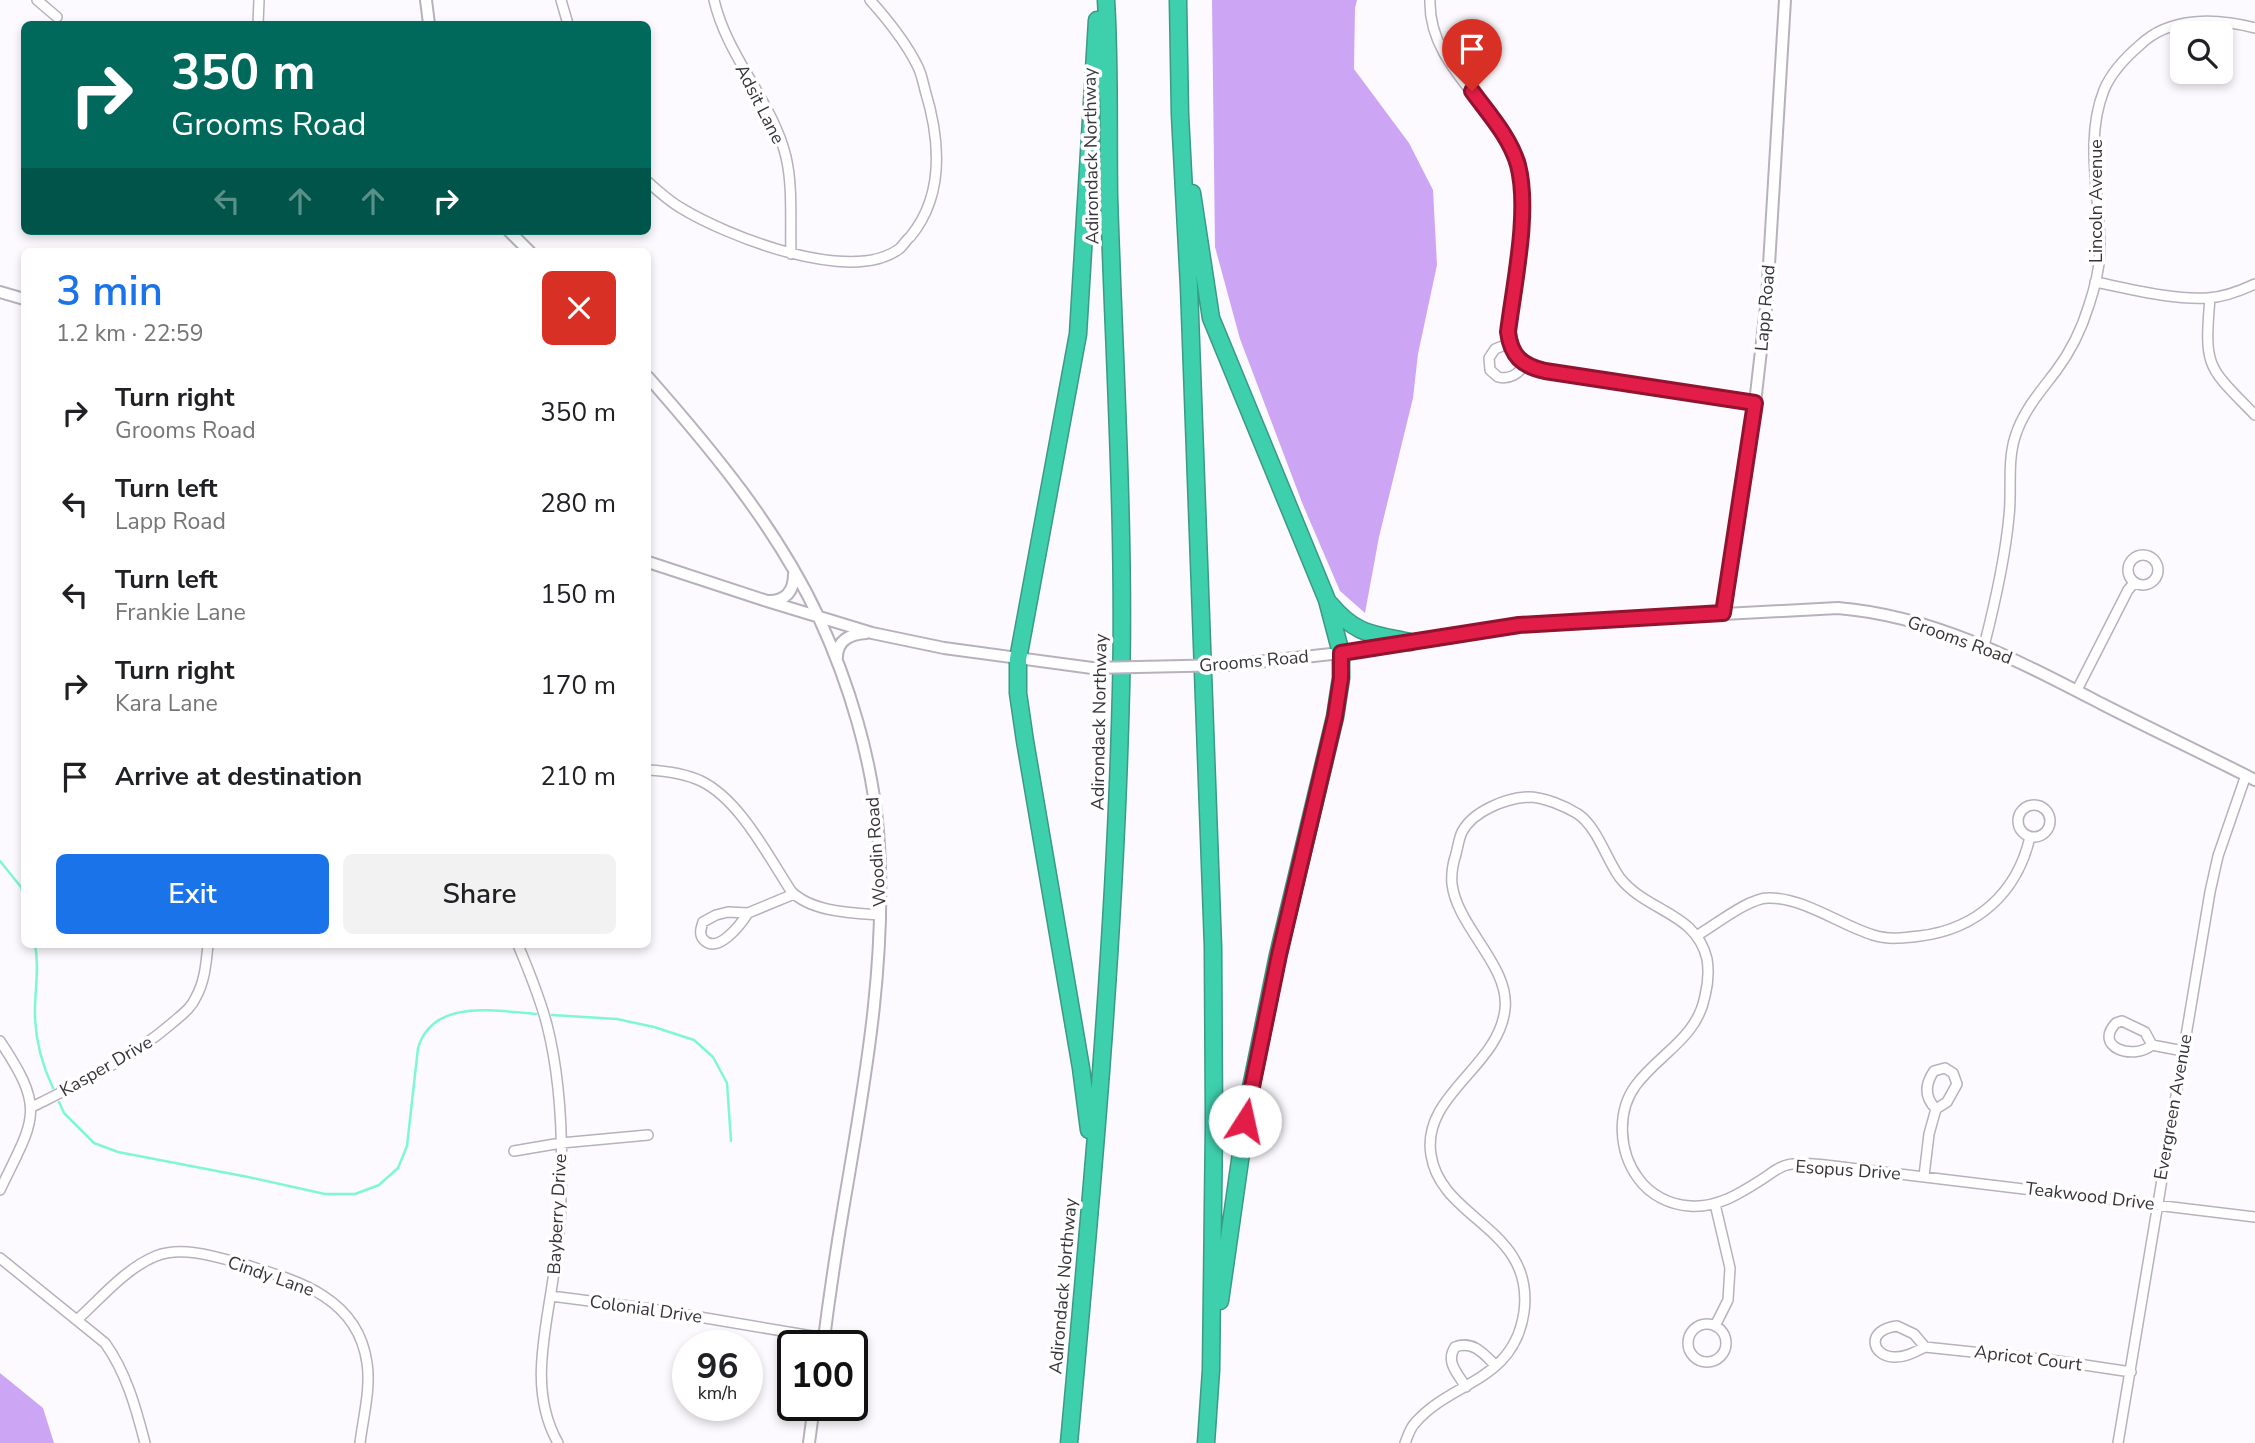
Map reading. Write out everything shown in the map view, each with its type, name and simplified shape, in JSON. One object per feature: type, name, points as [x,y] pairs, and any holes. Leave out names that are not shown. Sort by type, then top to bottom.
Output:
[{"type":"highway","points":[[1093,1166],[1081,1068],[1025,741],[1018,693],[1018,659],[1078,334],[1099,0]]},
{"type":"highway","name":"Adirondack Northway","points":[[1069,1443],[1093,1166],[1115,851],[1121,687],[1118,453],[1109,199],[1106,0]]},
{"type":"highway","points":[[1178,0],[1180,115],[1195,439],[1213,947],[1212,1370]]},
{"type":"highway","points":[[1180,115],[1211,318],[1327,600],[1341,653],[1341,678],[1335,717],[1249,1097],[1212,1370],[1206,1443]]},
{"type":"highway","points":[[1327,600],[1351,627],[1370,634],[1410,642]]},
{"type":"street","points":[[37,0],[57,17]]},
{"type":"street","points":[[258,21],[259,0]]},
{"type":"street","points":[[426,0],[429,21]]},
{"type":"street","points":[[561,0],[567,21]]},
{"type":"street","name":"Adsit Lane","points":[[713,0],[726,38],[776,131],[786,156],[791,254]]},
{"type":"street","points":[[1430,0],[1430,13],[1442,52],[1501,130],[1517,163],[1522,210],[1508,332],[1510,344],[1517,357],[1525,365],[1545,371],[1755,403]]},
{"type":"street","name":"Lapp Road","points":[[1723,613],[1755,403],[1767,298],[1785,0]]},
{"type":"street","points":[[651,184],[680,208],[715,226],[791,254],[851,262],[885,255],[899,248],[917,229],[930,207],[935,187],[937,147],[931,109],[918,65],[876,2]]},
{"type":"street","name":"Lincoln Avenue","points":[[1984,646],[2010,515],[2010,468],[2015,435],[2029,406],[2057,370],[2079,332],[2095,282],[2100,249],[2094,153],[2096,117],[2104,89],[2133,51],[2160,30],[2202,21],[2228,22],[2255,28]]},
{"type":"street","points":[[513,235],[526,248]]},
{"type":"street","name":"Lincoln Avenue","points":[[2095,282],[2193,298],[2210,298],[2237,292],[2255,284]]},
{"type":"street","points":[[0,292],[21,298]]},
{"type":"street","points":[[2210,298],[2206,341],[2212,368],[2218,378],[2255,415]]},
{"type":"street","points":[[1510,344],[1491,353],[1490,370],[1504,379],[1515,375],[1525,365]]},
{"type":"street","name":"Woodin Road","points":[[651,380],[699,435],[764,522],[794,571],[838,663],[857,722],[874,795],[881,874],[874,1012],[825,1330]]},
{"type":"street","name":"Grooms Road","points":[[651,563],[818,618],[873,633],[929,645],[1092,668],[1229,666],[1341,653],[1519,625],[1838,608],[1868,611],[1922,623],[1984,646],[2041,671],[2250,778]]},
{"type":"street","points":[[767,601],[779,601],[789,594],[794,585],[794,571]]},
{"type":"street","points":[[2077,691],[2134,583]]},
{"type":"street","points":[[838,663],[837,652],[841,642],[849,636],[873,633]]},
{"type":"street","points":[[651,770],[687,776],[708,785],[727,799],[794,894],[803,901],[855,913],[880,915]]},
{"type":"street","name":"Evergreen Avenue","points":[[2118,1443],[2210,892],[2218,856],[2250,778]]},
{"type":"street","points":[[1405,1443],[1413,1425],[1431,1408],[1487,1374],[1507,1353],[1523,1317],[1525,1296],[1520,1272],[1507,1249],[1481,1220],[1445,1188],[1433,1165],[1430,1150],[1433,1126],[1438,1113],[1445,1101],[1480,1062],[1499,1033],[1505,1010],[1503,988],[1461,913],[1452,885],[1452,867],[1464,828],[1481,813],[1513,799],[1531,797],[1551,802],[1583,818],[1612,866],[1634,893],[1682,921],[1698,935],[1737,911],[1760,899],[1768,898],[1808,908],[1872,935],[1888,938],[1951,930],[1983,914],[2009,887],[2025,859],[2030,837]]},
{"type":"street","points":[[748,913],[736,930],[725,939],[710,944],[702,937],[703,922],[709,918],[729,912],[748,913],[794,894]]},
{"type":"street","name":"Esopus Drive","points":[[1698,935],[1708,971],[1704,1004],[1691,1030],[1637,1084],[1626,1105],[1622,1133],[1628,1163],[1639,1180],[1655,1195],[1690,1206],[1715,1204],[1738,1195],[1782,1166],[1792,1164],[1924,1176]]},
{"type":"street","name":"Kasper Drive","points":[[32,1107],[126,1058],[154,1039],[188,1009],[202,982],[208,948]]},
{"type":"street","name":"Bayberry Drive","points":[[519,948],[548,1026],[557,1077],[562,1197],[540,1376],[548,1421],[558,1443]]},
{"type":"street","points":[[2152,1045],[2145,1032],[2127,1022],[2116,1023],[2109,1033],[2113,1046],[2126,1052],[2143,1051],[2152,1045],[2183,1051]]},
{"type":"street","points":[[0,1041],[17,1066],[29,1092],[32,1107],[26,1135],[0,1190]]},
{"type":"street","points":[[1924,1176],[1929,1134],[1936,1109],[1947,1102],[1957,1084],[1953,1073],[1945,1068],[1934,1071],[1928,1082],[1927,1097],[1936,1109]]},
{"type":"street","points":[[514,1151],[561,1143],[648,1135]]},
{"type":"street","name":"Teakwood Drive","points":[[1924,1176],[2255,1217]]},
{"type":"street","points":[[1715,1204],[1730,1268],[1728,1300],[1715,1326]]},
{"type":"street","name":"Cindy Lane","points":[[77,1320],[120,1279],[155,1256],[170,1252],[186,1252],[229,1260],[283,1276],[317,1290],[331,1300],[354,1326],[363,1346],[368,1364],[368,1382],[360,1443]]},
{"type":"street","points":[[0,1258],[105,1343],[115,1356],[125,1378],[145,1443]]},
{"type":"street","name":"Colonial Drive","points":[[551,1296],[652,1309],[777,1333]]},
{"type":"street","points":[[1704,1324],[1715,1326],[1725,1338],[1723,1353],[1715,1360],[1699,1361],[1689,1349],[1691,1333],[1704,1324]]},
{"type":"street","name":"Apricot Court","points":[[1925,1347],[1914,1334],[1897,1326],[1883,1328],[1875,1339],[1877,1348],[1889,1357],[1925,1347],[2058,1361],[2131,1372]]},
{"type":"street","points":[[1466,1387],[1450,1363],[1455,1347],[1471,1345],[1495,1365]]},
{"type":"street","points":[[809,1443],[812,1421]]},
{"type":"shaded area","points":[[1212,0],[1357,0],[1354,69],[1409,143],[1433,190],[1437,265],[1418,354],[1413,398],[1379,537],[1365,613],[1340,591],[1303,505],[1240,339],[1215,247]]},
{"type":"shaded area","points":[[0,1373],[43,1408],[54,1443],[0,1443]]},
{"type":"waterway","points":[[0,861],[21,887]]},
{"type":"waterway","points":[[35,948],[36,1027],[46,1072],[53,1088]]},
{"type":"waterway","points":[[59,1102],[64,1113],[94,1143],[118,1152],[325,1194],[355,1194],[379,1185],[398,1168],[407,1146],[418,1048],[426,1032],[437,1021],[451,1014],[467,1011],[536,1014]]},
{"type":"waterway","points":[[552,1015],[617,1019],[694,1040],[713,1057],[727,1083],[731,1141]]},
{"type":"route","points":[[1245,1121],[1279,955],[1335,717],[1341,678],[1341,653],[1519,625],[1723,613],[1755,403],[1545,371],[1525,365],[1519,360],[1508,332],[1522,210],[1517,163],[1501,130],[1472,91]]}]
